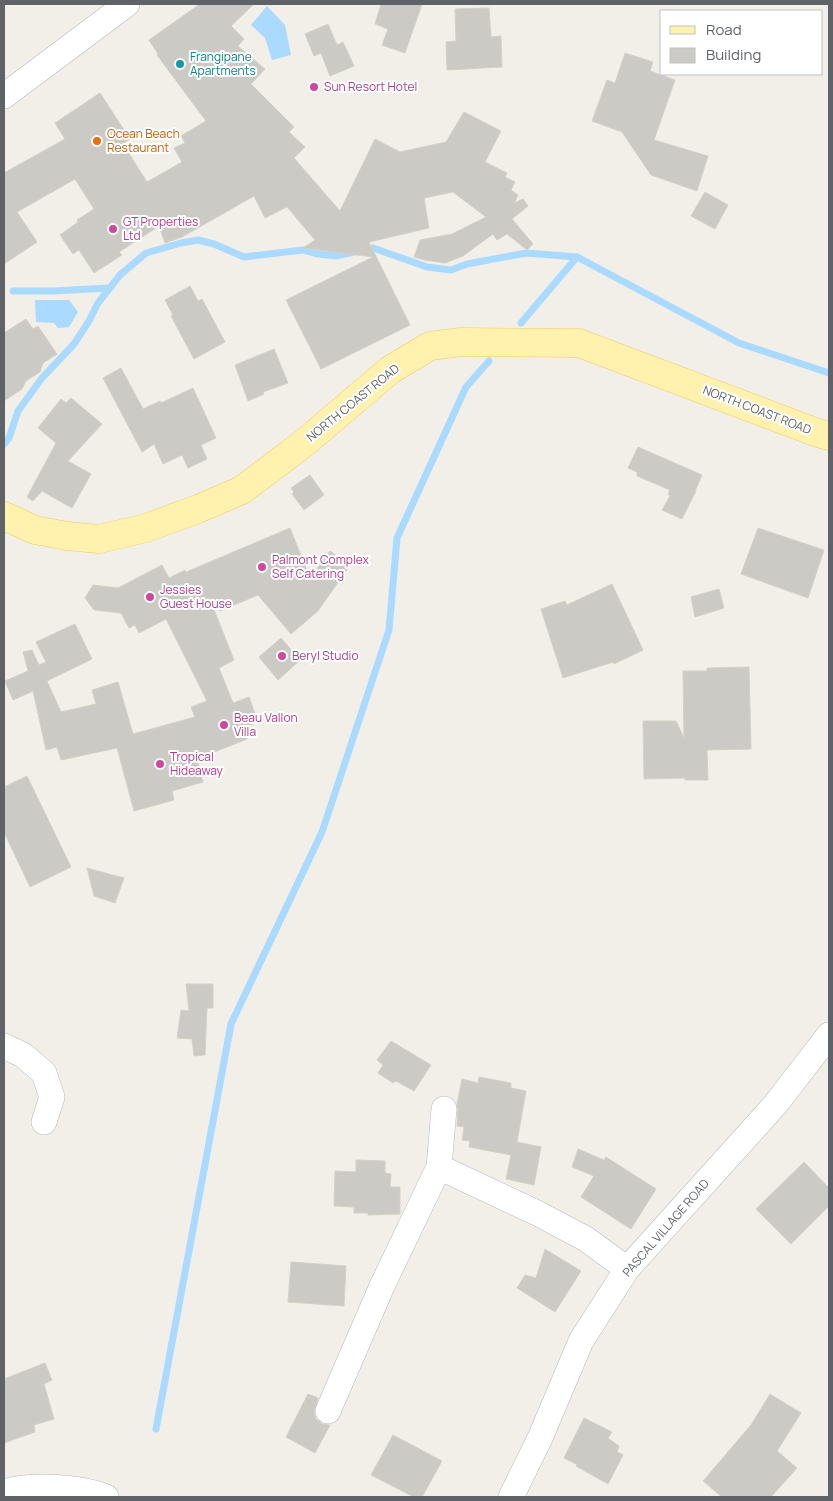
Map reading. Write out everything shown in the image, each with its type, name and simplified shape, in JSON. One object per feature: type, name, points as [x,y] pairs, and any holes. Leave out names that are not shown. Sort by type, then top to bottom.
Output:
[{"type":"main road","name":"NORTH COAST ROAD","points":[[4,516],[35,530],[99,540],[146,528],[198,510],[242,490],[303,444],[390,370],[430,346],[461,342],[580,343],[829,436]]},
{"type":"street","points":[[4,96],[127,4]]},
{"type":"street","name":"PASCAL VILLAGE ROAD","points":[[511,1497],[540,1438],[582,1341],[627,1269],[775,1105],[829,1035]]},
{"type":"street","points":[[4,1046],[23,1055],[44,1073],[52,1098],[44,1122]]},
{"type":"street","points":[[328,1411],[382,1286],[439,1167],[444,1109]]},
{"type":"street","points":[[439,1167],[539,1214],[586,1239],[627,1269]]},
{"type":"street","points":[[4,1492],[53,1487],[94,1492],[106,1497]]},
{"type":"water","points":[[267,6],[285,25],[291,55],[272,60],[265,38],[251,25]]},
{"type":"water","points":[[35,300],[69,300],[78,312],[69,327],[58,328],[54,323],[36,322]]},
{"type":"building","points":[[200,4],[254,4],[231,26],[244,39],[238,46],[265,69],[251,84],[294,127],[289,132],[305,147],[294,158],[340,211],[375,139],[400,152],[446,142],[464,112],[501,131],[485,162],[507,173],[505,177],[515,182],[511,190],[518,195],[514,203],[523,199],[528,206],[512,219],[533,244],[527,250],[507,234],[497,240],[493,234],[463,256],[445,263],[414,257],[420,240],[452,234],[486,217],[453,192],[424,198],[429,228],[369,242],[410,325],[321,369],[286,300],[373,257],[303,248],[315,240],[287,207],[265,218],[254,196],[182,237],[165,243],[159,226],[119,252],[122,255],[94,273],[79,250],[73,254],[60,235],[78,222],[77,220],[94,209],[75,179],[17,212],[37,242],[4,264],[4,173],[65,139],[55,123],[100,93],[130,139],[123,144],[147,182],[182,162],[174,148],[185,143],[181,136],[206,121],[157,55],[149,40]]},
{"type":"building","points":[[381,4],[422,4],[405,53],[382,45],[388,29],[375,24]]},
{"type":"building","points":[[489,8],[491,37],[501,36],[502,67],[447,70],[446,42],[456,41],[455,9]]},
{"type":"building","points":[[328,24],[337,45],[343,42],[354,66],[330,76],[321,53],[314,56],[305,34]]},
{"type":"building","points":[[625,53],[653,62],[650,71],[675,80],[654,140],[708,156],[697,191],[651,175],[622,132],[592,121],[607,80],[615,83]]},
{"type":"building","points":[[705,192],[728,205],[715,229],[691,216]]},
{"type":"building","points":[[190,286],[198,301],[202,299],[225,342],[194,359],[171,316],[173,315],[165,300]]},
{"type":"building","points":[[26,319],[33,329],[38,326],[57,354],[43,363],[40,372],[26,381],[22,389],[4,401],[4,333]]},
{"type":"building","points":[[274,349],[288,383],[263,392],[264,394],[248,401],[235,365]]},
{"type":"building","points":[[121,368],[143,409],[193,388],[216,438],[201,445],[207,459],[188,468],[182,455],[163,464],[154,444],[142,452],[103,378]]},
{"type":"building","points":[[71,398],[102,424],[68,461],[91,474],[72,508],[42,491],[33,501],[27,497],[56,443],[38,428],[61,399],[66,403]]},
{"type":"building","points":[[638,447],[702,475],[682,519],[662,510],[670,496],[668,494],[670,490],[637,476],[637,472],[628,468]]},
{"type":"building","points":[[310,475],[324,495],[304,510],[292,494],[294,492],[291,488]]},
{"type":"building","points":[[290,528],[310,578],[330,551],[350,565],[318,611],[291,634],[258,595],[220,611],[209,597],[234,660],[219,668],[233,703],[249,697],[258,722],[243,728],[247,739],[197,759],[203,782],[172,791],[174,800],[134,811],[117,748],[61,760],[57,747],[46,750],[33,691],[13,700],[5,681],[28,671],[23,652],[32,650],[39,665],[46,662],[36,642],[75,624],[92,659],[47,681],[61,712],[96,704],[92,690],[118,682],[133,734],[195,717],[191,707],[207,701],[166,619],[139,633],[135,625],[129,628],[121,613],[94,610],[85,598],[93,585],[118,588],[162,565],[169,578]]},
{"type":"building","points":[[758,528],[824,550],[808,598],[741,574]]},
{"type":"building","points":[[612,584],[643,650],[614,664],[613,662],[563,678],[541,609],[565,601],[567,605]]},
{"type":"building","points":[[719,589],[724,608],[695,617],[691,597]]},
{"type":"building","name":"Beryl Studio","points":[[281,638],[300,660],[278,680],[259,657]]},
{"type":"building","points":[[749,667],[751,749],[707,750],[708,780],[685,780],[685,778],[644,779],[643,721],[676,721],[684,738],[683,671],[707,671],[707,668]]},
{"type":"building","points":[[27,776],[71,867],[30,887],[4,832],[4,787]]},
{"type":"building","points":[[87,868],[124,878],[115,903],[94,896]]},
{"type":"building","points":[[186,984],[213,984],[213,1008],[207,1008],[205,1055],[194,1056],[192,1039],[177,1038],[181,1010],[189,1011]]},
{"type":"building","points":[[391,1041],[431,1065],[414,1091],[396,1081],[393,1083],[378,1073],[383,1065],[377,1060]]},
{"type":"building","points":[[479,1077],[511,1083],[511,1088],[526,1091],[517,1142],[541,1147],[534,1185],[506,1179],[511,1155],[469,1147],[470,1141],[462,1140],[464,1127],[457,1126],[457,1104],[462,1079],[478,1083]]},
{"type":"building","points":[[578,1149],[604,1160],[606,1157],[656,1189],[631,1229],[581,1197],[594,1176],[572,1167]]},
{"type":"building","points":[[356,1160],[385,1161],[385,1173],[391,1174],[390,1187],[400,1187],[400,1214],[368,1215],[368,1213],[354,1213],[354,1207],[334,1206],[335,1171],[356,1172]]},
{"type":"building","points":[[804,1162],[829,1188],[829,1206],[791,1244],[756,1209]]},
{"type":"building","points":[[545,1249],[581,1271],[555,1312],[517,1288],[525,1275],[536,1278]]},
{"type":"building","points":[[291,1262],[346,1266],[344,1306],[288,1302]]},
{"type":"building","points":[[45,1363],[52,1380],[44,1384],[54,1419],[34,1425],[35,1432],[4,1443],[4,1379]]},
{"type":"building","points":[[308,1394],[318,1398],[314,1412],[316,1419],[322,1424],[330,1425],[315,1453],[286,1437]]},
{"type":"building","points":[[770,1394],[801,1413],[777,1451],[797,1468],[771,1497],[722,1497],[703,1481],[751,1425]]},
{"type":"building","points":[[584,1418],[612,1432],[608,1438],[619,1446],[617,1452],[623,1455],[608,1484],[564,1458]]},
{"type":"building","points":[[393,1435],[442,1461],[422,1497],[414,1497],[371,1475]]},
{"type":"waterway","points":[[4,444],[9,438],[18,411],[42,378],[74,344],[98,303],[120,275],[146,253],[198,240],[214,244],[244,257],[303,250],[336,256],[373,248],[427,267],[451,270],[467,264],[526,253],[577,257],[739,343],[829,373]]},
{"type":"waterway","points":[[521,323],[577,257]]},
{"type":"waterway","points":[[13,291],[109,288]]},
{"type":"waterway","points":[[156,1429],[231,1024],[322,832],[389,630],[397,538],[466,387],[489,361]]},
{"type":"place","name":"Frangipane Apartments","points":[[180,64]]},
{"type":"place","name":"Sun Resort Hotel","points":[[314,87]]},
{"type":"place","name":"Ocean Beach Restaurant","points":[[97,141]]},
{"type":"place","name":"GT Properties Ltd","points":[[113,229]]},
{"type":"place","name":"Palmont Complex Self Catering","points":[[262,567]]},
{"type":"place","name":"Jessies Guest House","points":[[150,597]]},
{"type":"place","name":"Beryl Studio","points":[[282,656]]},
{"type":"place","name":"Beau Vallon Villa","points":[[224,725]]},
{"type":"place","name":"Tropical Hideaway","points":[[160,764]]}]
